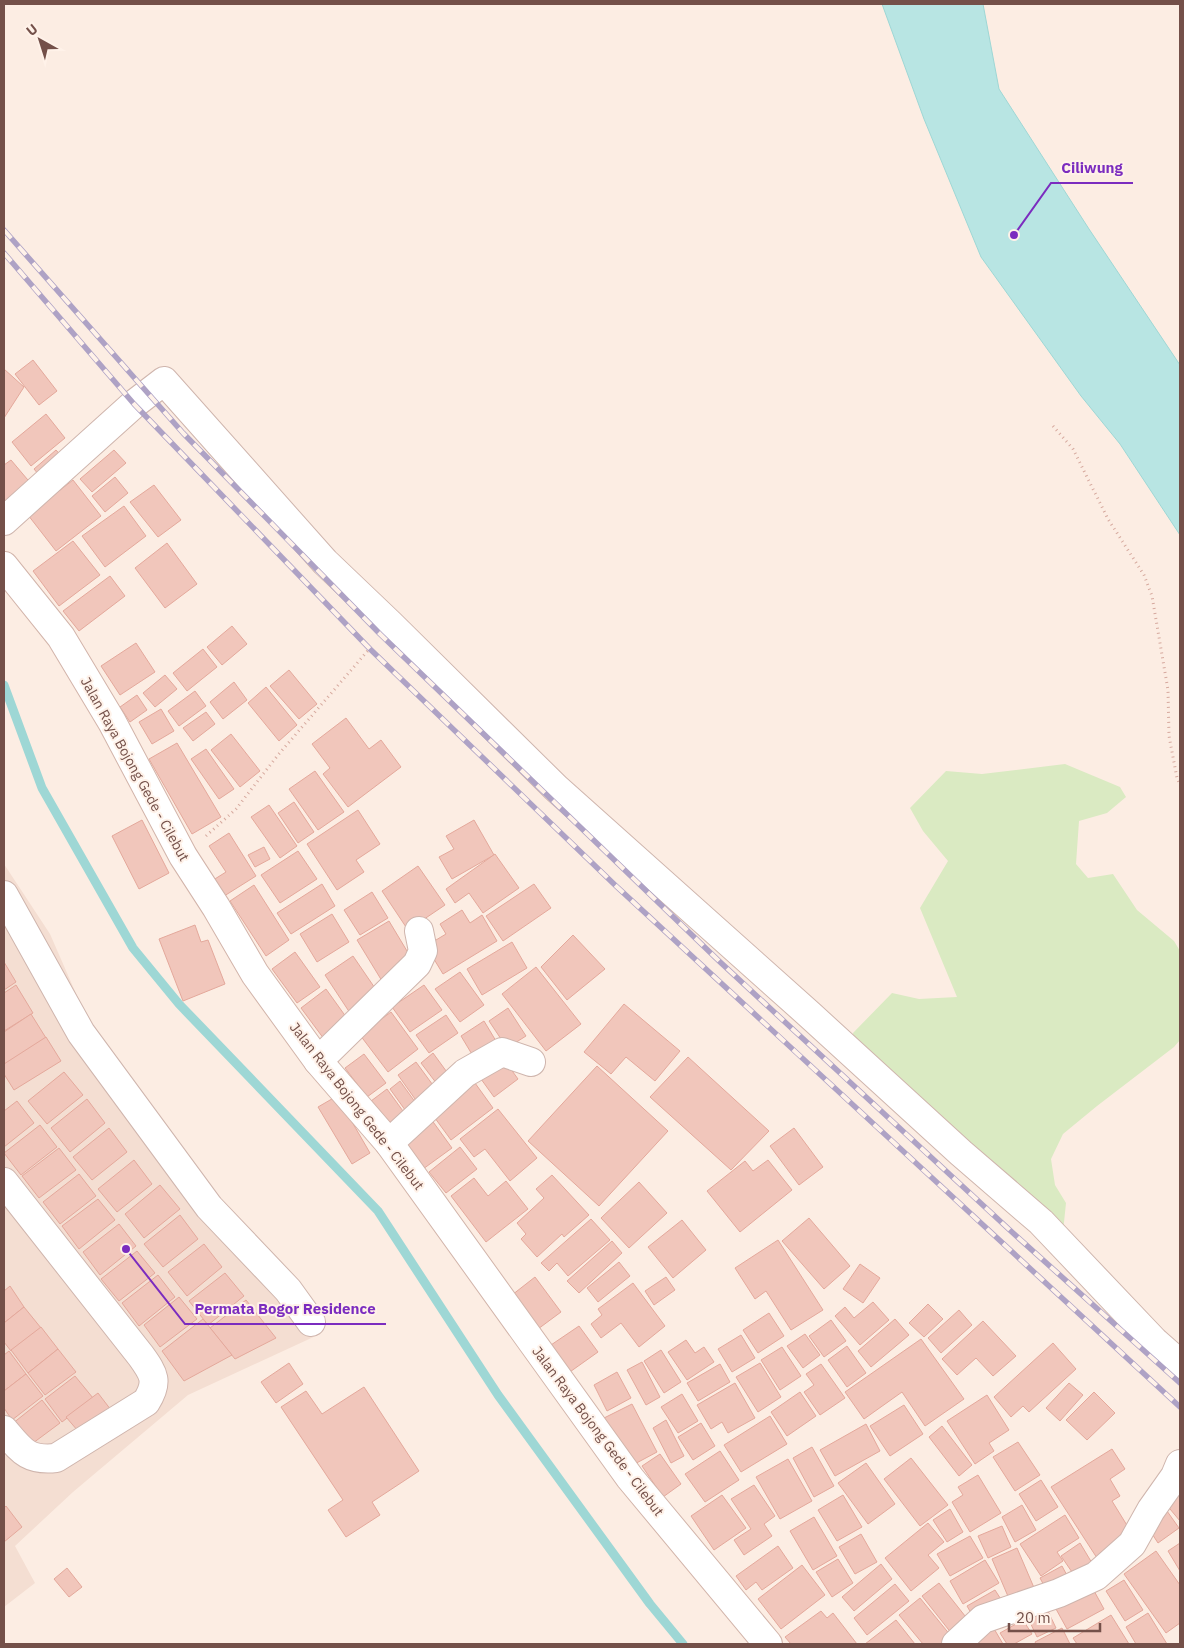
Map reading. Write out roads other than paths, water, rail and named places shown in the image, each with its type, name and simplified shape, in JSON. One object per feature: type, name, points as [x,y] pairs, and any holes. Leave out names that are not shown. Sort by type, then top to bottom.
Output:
[{"type":"street","points":[[4,521],[134,404],[164,381],[325,562],[556,788],[961,1153],[1042,1222],[1154,1341],[1180,1364]]},
{"type":"street","name":"Jalan Raya Bojong Gede - Cilebut","points":[[4,566],[61,637],[112,722],[183,856],[216,907],[255,974],[318,1061],[389,1143],[630,1478],[768,1644]]},
{"type":"street","points":[[4,895],[81,1032],[209,1207],[288,1290],[311,1322]]},
{"type":"street","points":[[318,1061],[416,964],[423,951],[419,931]]},
{"type":"street","points":[[389,1143],[465,1073],[472,1069],[502,1052],[531,1062]]},
{"type":"street","points":[[4,1182],[142,1356],[152,1371],[154,1382],[152,1393],[146,1402],[56,1458],[42,1460],[31,1456],[21,1450],[4,1430]]},
{"type":"street","points":[[956,1644],[982,1619],[1060,1593],[1096,1576],[1132,1544],[1151,1510],[1175,1476],[1180,1464]]},
{"type":"water","points":[[882,4],[983,4],[999,89],[1089,229],[1180,365],[1180,535],[1120,444],[1081,396],[981,257],[924,119]]},
{"type":"waterway","points":[[4,685],[42,788],[133,948],[179,1004],[378,1211],[498,1395],[650,1604],[683,1644]]},
{"type":"railway","points":[[4,230],[183,433],[380,634],[719,961],[1013,1233],[1180,1383]]},
{"type":"railway","points":[[4,253],[134,404],[370,649],[616,886],[1180,1407]]},
{"type":"place","name":"Ciliwung","points":[[1014,235]]},
{"type":"place","name":"Permata Bogor Residence","points":[[126,1249]]}]
